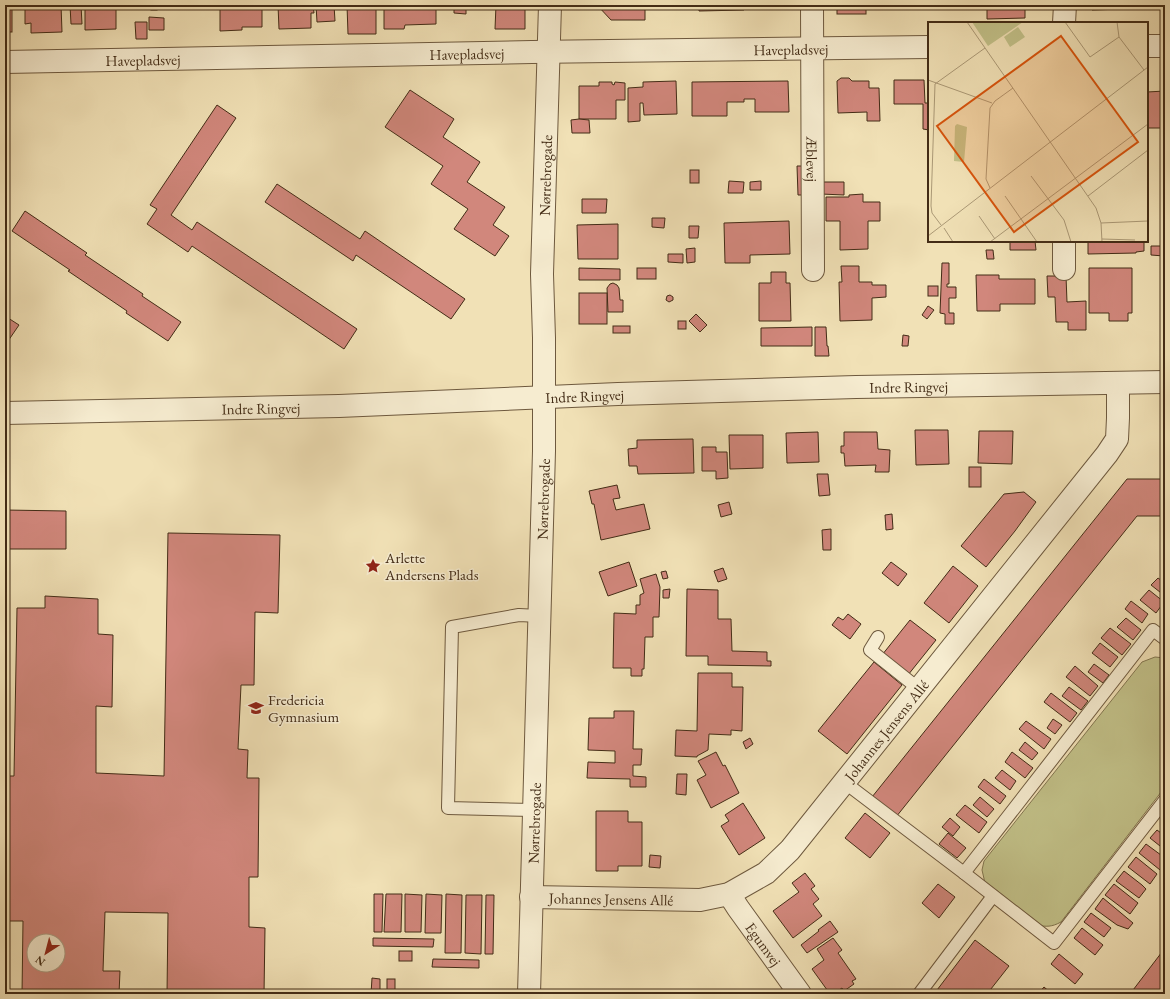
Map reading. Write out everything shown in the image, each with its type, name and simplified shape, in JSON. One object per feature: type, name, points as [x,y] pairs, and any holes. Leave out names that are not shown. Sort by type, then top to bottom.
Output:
[{"type":"street","name":"Nørrebrogade","points":[[529,994],[544,452],[542,274],[550,5]]},
{"type":"street","name":"Æblevej","points":[[812,5],[813,270]]},
{"type":"street","points":[[1064,5],[1064,22]]},
{"type":"street","points":[[1148,46],[1165,46]]},
{"type":"street","name":"Havepladsvej","points":[[5,62],[928,47]]},
{"type":"street","points":[[1064,242],[1064,269]]},
{"type":"street","name":"Indre Ringvej","points":[[5,413],[338,406],[544,397],[856,387],[1165,382]]},
{"type":"street","name":"Johannes Jensens Allé","points":[[531,897],[700,900],[729,894],[766,873],[790,850],[1107,454],[1117,439],[1118,383]]},
{"type":"street","name":"Egumvej","points":[[729,894],[800,994]]},
{"type":"lane","points":[[533,810],[448,808],[452,628],[519,615],[539,616]]},
{"type":"lane","points":[[964,873],[1154,630],[1165,639]]},
{"type":"lane","points":[[878,637],[870,650],[919,689]]},
{"type":"lane","points":[[844,782],[1054,943],[1165,800]]},
{"type":"lane","points":[[919,994],[994,896]]},
{"type":"shaded area","points":[[1155,657],[1165,658],[1165,787],[1061,922],[1049,926],[1037,925],[985,883],[982,870],[984,861],[1142,662]]},
{"type":"building","points":[[5,5],[12,5],[12,32],[5,32]]},
{"type":"building","points":[[25,5],[61,5],[62,32],[31,33],[31,23],[25,24]]},
{"type":"building","points":[[70,5],[81,5],[82,24],[71,24]]},
{"type":"building","points":[[85,5],[116,5],[116,29],[85,30]]},
{"type":"building","points":[[151,5],[157,5],[157,10],[151,10]]},
{"type":"building","points":[[220,5],[262,5],[262,27],[242,27],[242,30],[220,31]]},
{"type":"building","points":[[278,5],[313,5],[314,13],[311,13],[311,28],[279,29]]},
{"type":"building","points":[[316,5],[334,5],[335,21],[317,22]]},
{"type":"building","points":[[347,5],[376,5],[376,34],[348,34]]},
{"type":"building","points":[[384,5],[436,5],[436,24],[405,25],[404,29],[384,29]]},
{"type":"building","points":[[454,5],[466,5],[466,14],[454,13]]},
{"type":"building","points":[[470,5],[481,5],[481,9],[470,9]]},
{"type":"building","points":[[496,5],[525,5],[525,29],[495,29]]},
{"type":"building","points":[[597,5],[645,5],[645,20],[611,20]]},
{"type":"building","points":[[699,5],[744,5],[744,10],[699,11]]},
{"type":"building","points":[[837,5],[866,5],[866,14],[837,14]]},
{"type":"building","points":[[987,5],[1025,5],[1025,18],[987,19]]},
{"type":"building","points":[[1092,5],[1123,5],[1123,9],[1092,10]]},
{"type":"building","points":[[149,17],[164,18],[164,30],[149,30]]},
{"type":"building","points":[[135,22],[147,22],[147,39],[136,39]]},
{"type":"building","points":[[841,78],[849,78],[852,81],[869,81],[869,88],[879,88],[880,121],[867,121],[867,112],[838,113],[837,81]]},
{"type":"building","points":[[894,80],[924,80],[925,103],[928,103],[928,130],[923,129],[923,104],[894,104]]},
{"type":"building","points":[[676,81],[677,114],[644,115],[643,103],[640,103],[640,121],[628,122],[628,88],[643,87],[643,82]]},
{"type":"building","points":[[788,81],[789,112],[755,112],[755,99],[744,99],[744,102],[727,102],[727,116],[692,116],[692,82]]},
{"type":"building","points":[[599,82],[612,82],[614,85],[615,82],[625,83],[625,100],[616,100],[616,119],[579,119],[579,86],[599,86]]},
{"type":"building","points":[[410,90],[454,119],[443,137],[480,162],[467,182],[505,207],[493,225],[509,236],[495,256],[454,229],[468,209],[431,184],[443,166],[385,127]]},
{"type":"building","points":[[1165,91],[1165,128],[1148,128],[1148,92]]},
{"type":"building","points":[[217,105],[236,118],[171,215],[192,230],[197,222],[357,329],[344,349],[192,246],[188,252],[147,224],[157,209],[150,205]]},
{"type":"building","points":[[571,120],[589,120],[590,133],[572,133]]},
{"type":"building","points":[[797,166],[802,166],[803,195],[798,195]]},
{"type":"building","points":[[690,170],[699,170],[699,183],[690,183]]},
{"type":"building","points":[[729,181],[744,182],[743,193],[728,193]]},
{"type":"building","points":[[761,181],[761,190],[750,190],[750,182]]},
{"type":"building","points":[[821,182],[844,182],[844,195],[821,194]]},
{"type":"building","points":[[277,184],[360,239],[365,231],[465,299],[451,319],[356,255],[353,261],[265,202]]},
{"type":"building","points":[[863,194],[863,202],[880,202],[880,221],[868,221],[868,249],[840,250],[840,221],[826,221],[826,197],[849,197],[849,195]]},
{"type":"building","points":[[582,199],[607,199],[606,213],[582,213]]},
{"type":"building","points":[[25,211],[87,253],[85,255],[143,294],[142,296],[181,322],[168,341],[68,271],[70,270],[12,231]]},
{"type":"building","points":[[652,218],[665,218],[664,228],[652,227]]},
{"type":"building","points":[[789,221],[790,254],[750,255],[750,263],[725,263],[724,223]]},
{"type":"building","points":[[618,224],[618,259],[578,259],[577,225]]},
{"type":"building","points":[[689,226],[699,226],[698,238],[689,238]]},
{"type":"building","points":[[1010,242],[1035,242],[1036,250],[1010,250]]},
{"type":"building","points":[[1088,242],[1144,242],[1144,251],[1136,253],[1088,254]]},
{"type":"building","points":[[1151,246],[1164,246],[1164,256],[1151,255]]},
{"type":"building","points":[[695,248],[695,262],[687,263],[686,249]]},
{"type":"building","points":[[986,250],[993,250],[994,259],[987,259]]},
{"type":"building","points":[[668,254],[683,254],[683,263],[668,262]]},
{"type":"building","points":[[942,263],[949,263],[949,284],[947,284],[947,287],[956,287],[956,298],[949,298],[949,313],[954,313],[954,324],[945,324],[945,314],[940,313]]},
{"type":"building","points":[[841,266],[859,266],[859,282],[872,282],[872,285],[886,285],[886,297],[872,298],[872,320],[840,321],[839,282],[842,282]]},
{"type":"building","points":[[579,268],[620,269],[620,280],[579,280]]},
{"type":"building","points":[[637,268],[656,268],[656,279],[637,279]]},
{"type":"building","points":[[1089,268],[1132,268],[1132,313],[1128,313],[1128,321],[1109,321],[1109,313],[1089,313]]},
{"type":"building","points":[[771,272],[786,272],[786,283],[790,283],[791,321],[759,321],[759,283],[771,283]]},
{"type":"building","points":[[976,275],[999,275],[999,279],[1035,279],[1035,304],[1000,304],[1000,311],[977,311]]},
{"type":"building","points":[[1047,276],[1066,276],[1067,302],[1086,301],[1086,330],[1068,330],[1068,322],[1056,322],[1055,297],[1048,297]]},
{"type":"building","points":[[613,283],[619,288],[620,300],[623,300],[623,312],[608,312],[607,288]]},
{"type":"building","points":[[928,286],[938,286],[938,296],[928,296]]},
{"type":"building","points":[[579,293],[607,293],[607,324],[579,324]]},
{"type":"building","points":[[670,295],[673,297],[673,300],[669,302],[666,300],[667,296]]},
{"type":"building","points":[[928,306],[934,310],[927,319],[922,315]]},
{"type":"building","points":[[696,314],[707,325],[700,332],[689,321]]},
{"type":"building","points":[[5,316],[19,325],[6,344],[5,343]]},
{"type":"building","points":[[678,321],[686,321],[686,329],[678,329]]},
{"type":"building","points":[[613,326],[630,326],[630,333],[613,333]]},
{"type":"building","points":[[812,327],[812,346],[761,346],[761,328]]},
{"type":"building","points":[[815,327],[826,327],[829,356],[815,356]]},
{"type":"building","points":[[903,335],[909,336],[908,346],[902,346]]},
{"type":"building","points":[[915,430],[948,430],[949,464],[916,465]]},
{"type":"building","points":[[979,431],[1013,431],[1012,464],[978,463]]},
{"type":"building","points":[[818,432],[819,462],[787,463],[786,433]]},
{"type":"building","points":[[844,432],[877,432],[878,449],[890,450],[889,472],[875,472],[876,465],[845,466],[844,453],[841,453],[841,446],[844,446]]},
{"type":"building","points":[[729,435],[763,435],[763,468],[730,469]]},
{"type":"building","points":[[693,439],[694,473],[638,474],[637,466],[629,466],[628,449],[637,448],[637,440]]},
{"type":"building","points":[[702,447],[716,447],[716,452],[727,452],[728,478],[716,479],[716,471],[702,471]]},
{"type":"building","points":[[969,467],[981,467],[981,487],[969,487]]},
{"type":"building","points":[[817,474],[828,474],[830,495],[819,496]]},
{"type":"building","points":[[1127,479],[1165,479],[1165,516],[1137,516],[896,817],[872,797]]},
{"type":"building","points":[[617,485],[620,498],[613,499],[616,510],[644,504],[650,529],[601,540],[594,504],[592,504],[589,491]]},
{"type":"building","points":[[1024,492],[1036,502],[986,567],[961,546],[1004,494]]},
{"type":"building","points":[[729,502],[732,514],[721,517],[718,505]]},
{"type":"building","points":[[5,510],[66,511],[66,549],[5,549]]},
{"type":"building","points":[[892,514],[893,529],[886,530],[885,515]]},
{"type":"building","points":[[831,529],[831,550],[823,550],[822,530]]},
{"type":"building","points":[[168,533],[280,535],[278,613],[255,612],[254,685],[241,685],[238,749],[248,750],[247,778],[259,778],[258,877],[249,877],[249,927],[265,928],[264,994],[167,994],[168,913],[105,912],[103,971],[120,971],[119,994],[22,994],[23,921],[5,921],[5,776],[14,776],[17,608],[45,608],[45,596],[98,599],[98,634],[113,635],[112,707],[96,706],[96,773],[164,776]]},
{"type":"building","points":[[629,562],[637,586],[608,596],[599,572]]},
{"type":"building","points":[[891,562],[907,574],[898,586],[882,573]]},
{"type":"building","points":[[953,566],[978,586],[949,623],[924,603]]},
{"type":"building","points":[[723,568],[727,579],[718,582],[714,571]]},
{"type":"building","points":[[666,571],[668,578],[663,579],[661,572]]},
{"type":"building","points":[[656,574],[660,587],[659,617],[653,617],[653,637],[645,637],[644,669],[642,669],[642,676],[631,676],[631,668],[613,668],[614,613],[636,614],[636,605],[640,605],[640,595],[644,593],[640,579]]},
{"type":"building","points":[[1158,578],[1165,583],[1165,596],[1151,585]]},
{"type":"building","points":[[670,589],[669,598],[663,598],[663,590]]},
{"type":"building","points":[[687,589],[718,590],[718,619],[731,619],[732,651],[767,652],[767,661],[771,661],[771,666],[708,665],[708,656],[686,656]]},
{"type":"building","points":[[1149,590],[1164,602],[1156,613],[1140,600]]},
{"type":"building","points":[[1131,601],[1148,614],[1142,623],[1125,609]]},
{"type":"building","points":[[848,614],[861,624],[850,639],[832,625],[838,617],[843,620]]},
{"type":"building","points":[[1126,618],[1141,630],[1133,640],[1117,627]]},
{"type":"building","points":[[910,620],[936,640],[908,675],[882,655]]},
{"type":"building","points":[[1110,628],[1131,644],[1122,655],[1101,638]]},
{"type":"building","points":[[1100,643],[1118,657],[1110,667],[1092,653]]},
{"type":"building","points":[[874,662],[902,685],[847,754],[818,731]]},
{"type":"building","points":[[1094,664],[1109,675],[1103,683],[1088,672]]},
{"type":"building","points":[[1075,666],[1098,686],[1090,696],[1066,677]]},
{"type":"building","points":[[698,673],[732,673],[732,687],[743,687],[742,731],[731,730],[731,735],[709,734],[708,750],[697,757],[675,756],[676,730],[697,731]]},
{"type":"building","points":[[1069,687],[1088,701],[1081,710],[1062,696]]},
{"type":"building","points":[[1051,693],[1077,713],[1070,722],[1044,702]]},
{"type":"building","points":[[614,711],[634,711],[633,749],[642,749],[641,765],[633,765],[633,776],[646,777],[646,787],[630,787],[630,779],[587,778],[588,762],[615,763],[615,751],[588,750],[589,718],[614,718]]},
{"type":"building","points":[[1053,719],[1062,725],[1055,734],[1047,728]]},
{"type":"building","points":[[1026,721],[1051,739],[1044,749],[1019,729]]},
{"type":"building","points":[[750,738],[753,744],[746,749],[743,742]]},
{"type":"building","points":[[1025,742],[1038,753],[1032,760],[1019,750]]},
{"type":"building","points":[[716,752],[723,766],[725,765],[739,793],[711,808],[697,780],[706,775],[698,761]]},
{"type":"building","points":[[1012,752],[1033,768],[1025,778],[1005,762]]},
{"type":"building","points":[[1002,770],[1016,781],[1010,790],[995,778]]},
{"type":"building","points":[[677,774],[687,774],[686,795],[676,794]]},
{"type":"building","points":[[984,779],[1006,796],[1000,804],[978,787]]},
{"type":"building","points":[[980,797],[994,809],[987,817],[973,805]]},
{"type":"building","points":[[743,803],[765,838],[739,855],[721,826],[729,821],[725,815]]},
{"type":"building","points":[[965,805],[987,822],[979,833],[956,815]]},
{"type":"building","points":[[596,811],[628,811],[628,822],[642,822],[642,866],[618,866],[618,871],[596,871]]},
{"type":"building","points":[[865,813],[890,833],[870,858],[845,838]]},
{"type":"building","points":[[950,818],[960,827],[953,836],[942,827]]},
{"type":"building","points":[[1157,830],[1165,836],[1165,850],[1150,838]]},
{"type":"building","points":[[948,833],[966,848],[957,858],[939,844]]},
{"type":"building","points":[[1146,844],[1165,858],[1165,874],[1139,853]]},
{"type":"building","points":[[650,855],[661,856],[660,868],[649,867]]},
{"type":"building","points":[[1136,857],[1157,874],[1150,884],[1128,867]]},
{"type":"building","points":[[1124,871],[1146,889],[1139,898],[1116,881]]},
{"type":"building","points":[[805,873],[815,886],[811,889],[819,899],[813,904],[822,916],[793,938],[773,911],[799,892],[792,883]]},
{"type":"building","points":[[938,884],[955,897],[939,918],[922,903]]},
{"type":"building","points":[[1114,884],[1138,903],[1130,914],[1105,895]]},
{"type":"building","points":[[374,894],[383,894],[382,932],[374,932]]},
{"type":"building","points":[[386,894],[402,894],[401,932],[384,932]]},
{"type":"building","points":[[405,894],[422,895],[421,932],[405,932]]},
{"type":"building","points":[[426,894],[442,895],[441,933],[425,933]]},
{"type":"building","points":[[446,894],[462,895],[461,953],[445,953]]},
{"type":"building","points":[[466,895],[482,895],[481,954],[465,953]]},
{"type":"building","points":[[486,895],[494,895],[493,954],[485,954]]},
{"type":"building","points":[[1103,898],[1133,923],[1128,929],[1117,925],[1095,909]]},
{"type":"building","points":[[1091,913],[1111,928],[1104,937],[1084,922]]},
{"type":"building","points":[[830,921],[838,932],[807,953],[801,945]]},
{"type":"building","points":[[1082,928],[1103,945],[1095,955],[1074,938]]},
{"type":"building","points":[[373,938],[434,939],[433,947],[373,946]]},
{"type":"building","points":[[833,938],[842,950],[838,953],[856,979],[852,981],[854,984],[844,991],[842,988],[833,994],[830,994],[812,969],[824,960],[817,949]]},
{"type":"building","points":[[975,940],[1009,966],[987,994],[934,994]]},
{"type":"building","points":[[1165,948],[1165,994],[1130,994]]},
{"type":"building","points":[[399,951],[412,951],[412,961],[399,961]]},
{"type":"building","points":[[1059,954],[1083,974],[1075,984],[1051,964]]},
{"type":"building","points":[[433,959],[479,960],[479,968],[432,967]]},
{"type":"building","points":[[372,978],[380,979],[380,994],[371,994]]},
{"type":"building","points":[[387,979],[395,979],[395,994],[387,994]]},
{"type":"building","points":[[1044,987],[1052,994],[1038,994]]},
{"type":"place","name":"Arlette Andersens Plads","points":[[373,566]]},
{"type":"place","name":"Fredericia Gymnasium","points":[[256,708]]}]
